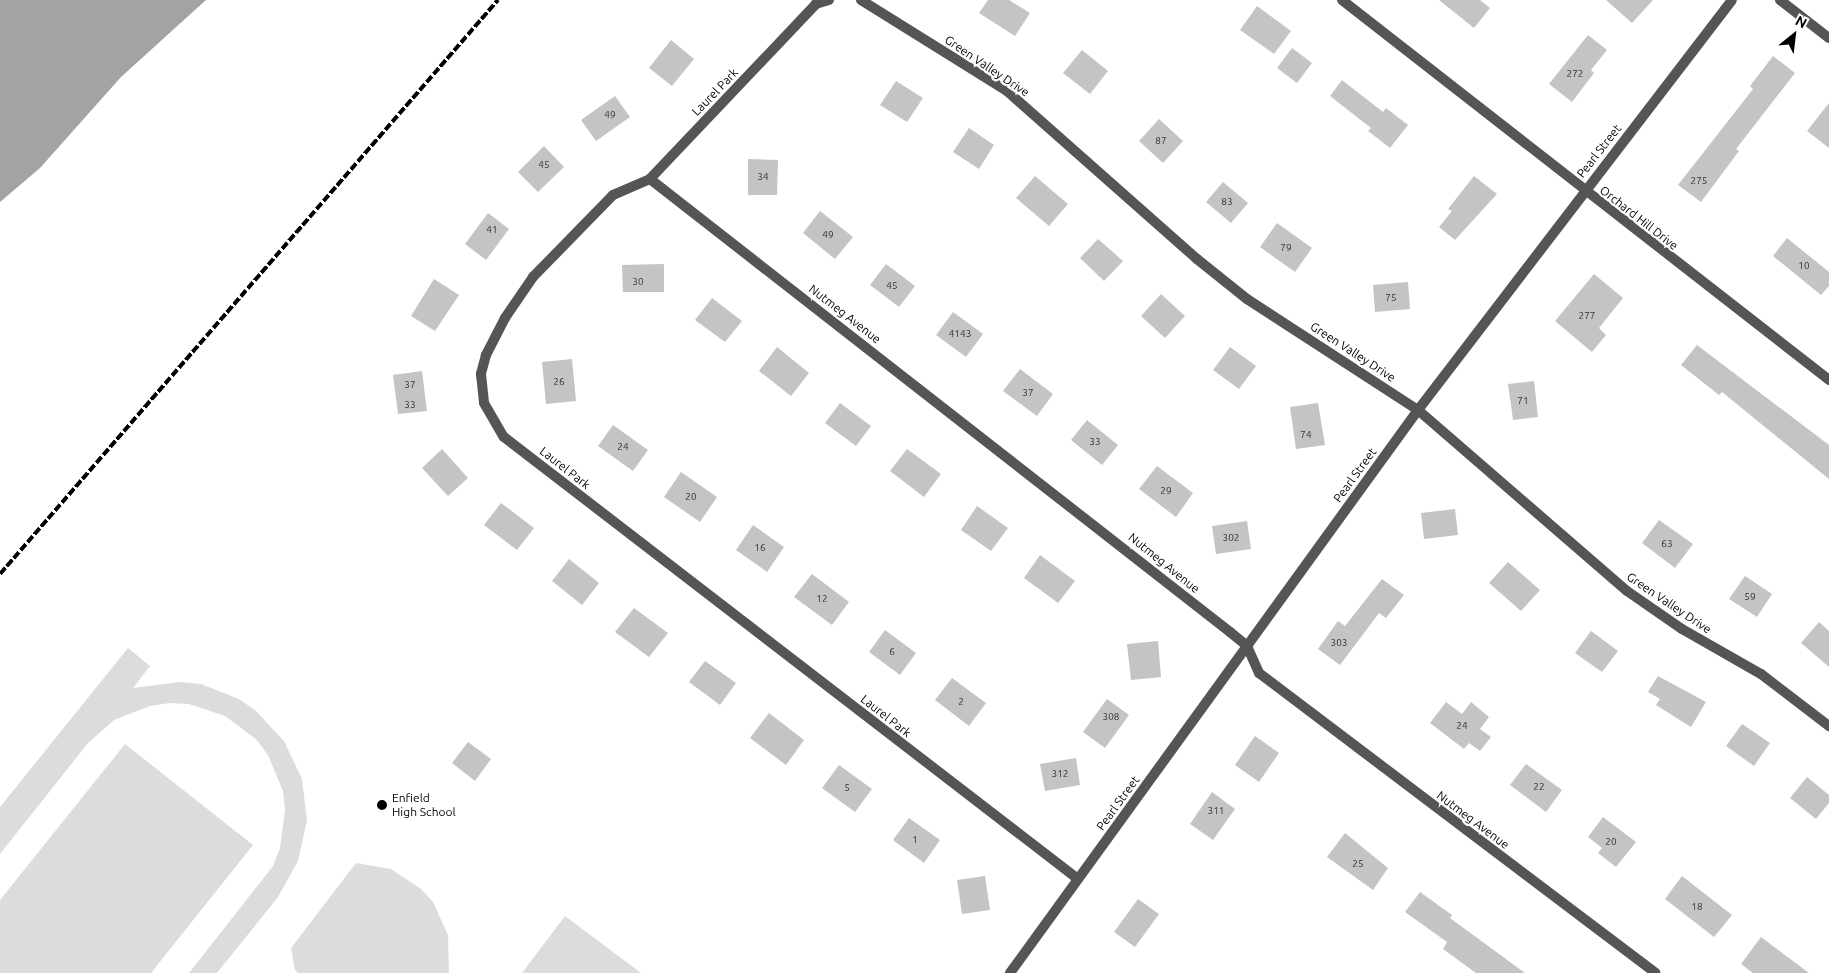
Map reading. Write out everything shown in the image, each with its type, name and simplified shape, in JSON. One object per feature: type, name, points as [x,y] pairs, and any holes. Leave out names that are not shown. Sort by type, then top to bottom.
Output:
[{"type":"street","name":"Laurel Park","points":[[829,0],[816,4],[650,179],[613,195],[570,236],[533,277],[505,318],[486,355],[481,374],[484,403],[504,437],[1078,879]]},
{"type":"street","name":"Green Valley Drive","points":[[862,0],[1007,91],[1197,259],[1247,299],[1418,410],[1627,591],[1682,629],[1761,674],[1829,726]]},
{"type":"street","name":"Orchard Hill Drive","points":[[1342,0],[1584,191],[1829,380]]},
{"type":"street","name":"Pearl Street","points":[[1010,973],[1418,410],[1732,0]]},
{"type":"street","points":[[1780,0],[1829,38]]},
{"type":"street","name":"Nutmeg Avenue","points":[[650,179],[1247,646],[1259,672],[1655,973]]},
{"type":"shaded area","points":[[0,0],[206,0],[121,77],[40,168],[0,202]]},
{"type":"shaded area","points":[[128,648],[150,666],[133,688],[179,682],[201,684],[239,699],[256,711],[284,741],[302,779],[307,820],[298,861],[278,897],[217,973],[189,973],[273,866],[280,848],[285,810],[283,791],[268,755],[256,739],[225,716],[189,704],[170,703],[150,706],[114,720],[88,743],[0,854],[0,807]]},
{"type":"shaded area","points":[[125,744],[253,845],[151,973],[0,973],[0,900]]},
{"type":"shaded area","points":[[356,863],[391,869],[421,889],[433,902],[448,935],[449,973],[298,973],[295,970],[291,948]]},
{"type":"shaded area","points":[[565,916],[641,973],[522,973]]},
{"type":"building","points":[[988,0],[1009,0],[1030,13],[1015,36],[979,13]]},
{"type":"building","points":[[1439,0],[1480,0],[1490,8],[1474,28]]},
{"type":"building","points":[[1606,0],[1653,0],[1632,23]]},
{"type":"building","points":[[1257,6],[1291,31],[1274,54],[1240,30]]},
{"type":"building","points":[[1588,35],[1607,50],[1591,70],[1594,73],[1572,102],[1549,84]]},
{"type":"building","points":[[671,40],[694,59],[672,86],[649,68]]},
{"type":"building","points":[[1292,48],[1312,63],[1297,83],[1277,68]]},
{"type":"building","points":[[1082,50],[1108,71],[1090,94],[1063,73]]},
{"type":"building","points":[[1773,56],[1795,73],[1736,149],[1739,151],[1701,202],[1678,185],[1753,89],[1750,86]]},
{"type":"building","points":[[1342,80],[1383,112],[1386,108],[1408,125],[1390,148],[1368,131],[1371,128],[1330,96]]},
{"type":"building","points":[[896,81],[923,98],[907,122],[880,105]]},
{"type":"building","points":[[615,96],[630,117],[596,141],[581,120]]},
{"type":"building","points":[[1829,103],[1829,148],[1807,131]]},
{"type":"building","points":[[1159,119],[1183,141],[1163,163],[1139,141]]},
{"type":"building","points":[[969,128],[994,145],[979,169],[953,152]]},
{"type":"building","points":[[544,146],[564,167],[538,192],[518,172]]},
{"type":"building","points":[[748,159],[778,160],[777,195],[748,195]]},
{"type":"building","points":[[1035,176],[1068,204],[1049,226],[1016,198]]},
{"type":"building","points":[[1474,176],[1497,194],[1455,240],[1439,227],[1452,211],[1448,209]]},
{"type":"building","points":[[1223,182],[1248,203],[1231,223],[1206,202]]},
{"type":"building","points":[[820,211],[853,237],[835,259],[803,233]]},
{"type":"building","points":[[488,213],[509,229],[486,260],[465,244]]},
{"type":"building","points":[[1277,223],[1312,248],[1295,272],[1260,247]]},
{"type":"building","points":[[1787,238],[1829,272],[1829,286],[1821,295],[1773,256]]},
{"type":"building","points":[[1098,239],[1123,261],[1104,281],[1080,258]]},
{"type":"building","points":[[664,264],[664,292],[623,292],[622,265]]},
{"type":"building","points":[[886,264],[915,286],[899,307],[870,285]]},
{"type":"building","points":[[1594,274],[1623,298],[1599,328],[1606,335],[1592,352],[1555,321]]},
{"type":"building","points":[[434,279],[459,295],[435,331],[411,316]]},
{"type":"building","points":[[1408,282],[1410,309],[1375,312],[1373,285]]},
{"type":"building","points":[[1161,294],[1185,316],[1165,338],[1141,316]]},
{"type":"building","points":[[712,298],[742,321],[725,342],[695,320]]},
{"type":"building","points":[[953,312],[983,334],[966,357],[936,335]]},
{"type":"building","points":[[1697,345],[1829,445],[1829,479],[1722,392],[1719,395],[1681,365]]},
{"type":"building","points":[[777,347],[809,373],[791,396],[759,371]]},
{"type":"building","points":[[1230,347],[1256,366],[1239,389],[1213,370]]},
{"type":"building","points":[[572,359],[576,401],[546,404],[542,362]]},
{"type":"building","points":[[1020,369],[1053,394],[1037,416],[1003,391]]},
{"type":"building","points":[[422,371],[427,411],[398,414],[393,375]]},
{"type":"building","points":[[1534,381],[1538,417],[1513,420],[1508,384]]},
{"type":"building","points":[[840,403],[871,426],[856,446],[825,423]]},
{"type":"building","points":[[1318,403],[1325,445],[1296,449],[1290,407]]},
{"type":"building","points":[[1087,420],[1118,445],[1102,465],[1071,440]]},
{"type":"building","points":[[613,425],[648,450],[633,471],[598,446]]},
{"type":"building","points":[[442,449],[468,478],[448,496],[422,468]]},
{"type":"building","points":[[907,449],[941,474],[924,497],[890,471]]},
{"type":"building","points":[[1157,466],[1193,493],[1176,517],[1139,489]]},
{"type":"building","points":[[681,472],[717,497],[700,522],[664,497]]},
{"type":"building","points":[[501,503],[534,528],[517,550],[484,525]]},
{"type":"building","points":[[977,506],[1008,528],[991,551],[961,530]]},
{"type":"building","points":[[1455,509],[1458,535],[1424,539],[1421,513]]},
{"type":"building","points":[[1659,520],[1693,544],[1675,568],[1642,543]]},
{"type":"building","points":[[1247,521],[1251,549],[1216,554],[1212,526]]},
{"type":"building","points":[[753,525],[784,547],[767,572],[736,550]]},
{"type":"building","points":[[1040,555],[1075,581],[1058,603],[1024,578]]},
{"type":"building","points":[[569,559],[599,583],[582,605],[552,581]]},
{"type":"building","points":[[1508,562],[1540,590],[1521,611],[1489,583]]},
{"type":"building","points":[[812,574],[849,602],[832,625],[794,597]]},
{"type":"building","points":[[1745,576],[1772,594],[1757,617],[1729,599]]},
{"type":"building","points":[[1382,579],[1404,595],[1386,618],[1379,613],[1340,665],[1318,649],[1338,621],[1345,626]]},
{"type":"building","points":[[634,608],[668,633],[649,657],[615,632]]},
{"type":"building","points":[[1819,622],[1829,631],[1829,667],[1801,643]]},
{"type":"building","points":[[885,630],[916,653],[900,675],[869,652]]},
{"type":"building","points":[[1591,631],[1618,651],[1602,672],[1575,653]]},
{"type":"building","points":[[1158,641],[1161,677],[1131,680],[1127,644]]},
{"type":"building","points":[[705,661],[736,683],[720,705],[689,682]]},
{"type":"building","points":[[1658,676],[1706,702],[1691,727],[1656,705],[1660,699],[1648,692]]},
{"type":"building","points":[[952,678],[986,703],[969,726],[935,700]]},
{"type":"building","points":[[1107,699],[1129,715],[1105,748],[1083,732]]},
{"type":"building","points":[[1446,702],[1462,714],[1471,702],[1489,717],[1480,729],[1491,737],[1480,751],[1469,743],[1464,749],[1430,723]]},
{"type":"building","points":[[769,713],[804,740],[786,765],[750,738]]},
{"type":"building","points":[[1742,724],[1770,743],[1754,766],[1726,746]]},
{"type":"building","points":[[1255,736],[1279,753],[1259,782],[1235,765]]},
{"type":"building","points":[[468,742],[491,759],[475,781],[452,763]]},
{"type":"building","points":[[1076,758],[1080,785],[1045,791],[1040,764]]},
{"type":"building","points":[[1526,764],[1562,790],[1546,812],[1510,785]]},
{"type":"building","points":[[839,765],[872,789],[855,812],[822,788]]},
{"type":"building","points":[[1807,777],[1829,795],[1829,803],[1816,819],[1790,798]]},
{"type":"building","points":[[1212,792],[1235,809],[1213,840],[1190,824]]},
{"type":"building","points":[[1603,817],[1636,842],[1616,867],[1598,853],[1602,848],[1588,837]]},
{"type":"building","points":[[909,818],[940,840],[924,863],[893,840]]},
{"type":"building","points":[[1345,833],[1388,868],[1373,890],[1327,857]]},
{"type":"building","points":[[985,876],[990,910],[962,914],[957,880]]},
{"type":"building","points":[[1682,876],[1732,915],[1714,937],[1665,899]]},
{"type":"building","points":[[1420,892],[1452,915],[1450,918],[1525,973],[1476,973],[1443,949],[1447,942],[1405,912]]},
{"type":"building","points":[[1138,899],[1159,914],[1135,947],[1114,932]]},
{"type":"building","points":[[1761,937],[1809,973],[1753,973],[1741,964]]},
{"type":"railway","points":[[0,574],[498,0]]},
{"type":"place","name":"Enfield High School","points":[[382,805]]}]
